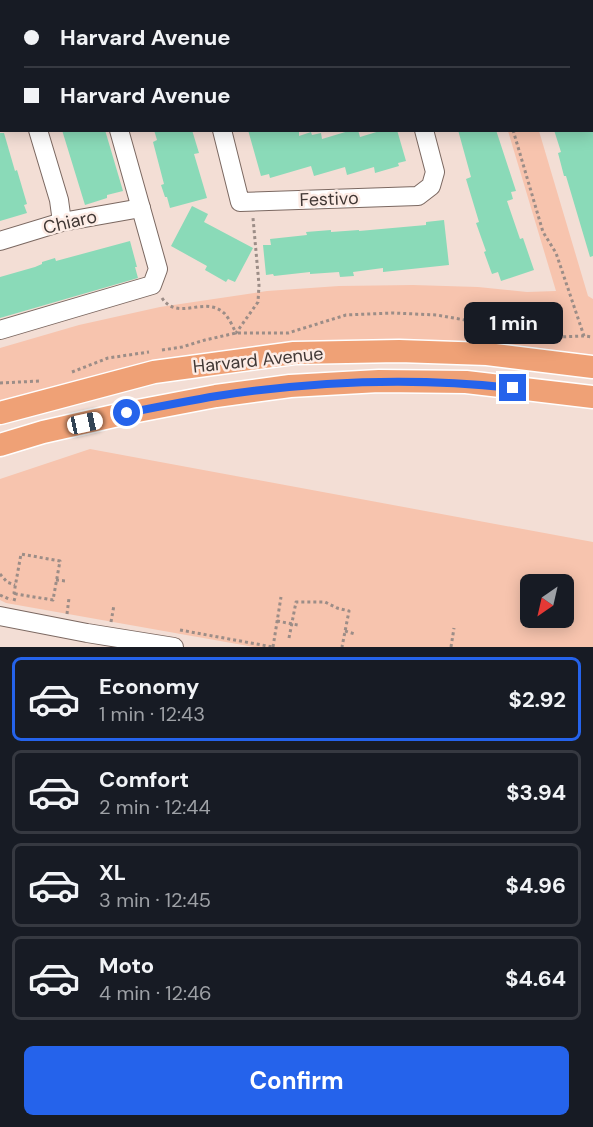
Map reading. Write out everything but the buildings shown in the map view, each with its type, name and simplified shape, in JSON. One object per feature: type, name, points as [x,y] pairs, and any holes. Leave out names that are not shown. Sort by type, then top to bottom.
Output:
[{"type":"main road","name":"Harvard Avenue","points":[[0,413],[154,372],[294,352],[399,351],[487,354],[593,368]]},
{"type":"main road","name":"Harvard Avenue","points":[[0,445],[43,432],[127,413],[216,396],[290,386],[379,381],[466,382],[593,398]]},
{"type":"street","points":[[39,132],[59,200],[62,222]]},
{"type":"street","points":[[0,330],[152,285],[158,269],[119,132]]},
{"type":"street","points":[[222,132],[240,202],[252,201]]},
{"type":"street","name":"Festivo","points":[[252,201],[418,196],[431,186],[435,172],[425,132]]},
{"type":"street","name":"Chiaro","points":[[0,241],[62,222],[141,208]]},
{"type":"street","points":[[0,616],[85,640],[161,646]]},
{"type":"path","points":[[514,132],[540,224],[556,253],[584,336]]},
{"type":"path","points":[[152,285],[166,304],[171,307],[179,309],[207,305],[219,309],[226,314],[236,333],[258,302],[259,285],[252,201]]},
{"type":"path","points":[[14,601],[21,554],[60,561],[52,600],[16,594]]},
{"type":"path","points":[[0,574],[7,582],[15,585]]},
{"type":"path","points":[[56,580],[66,581]]},
{"type":"path","points":[[273,647],[281,597]]},
{"type":"path","points":[[66,616],[69,598]]},
{"type":"path","points":[[289,638],[296,602],[325,602],[348,611],[342,647]]},
{"type":"path","points":[[110,624],[114,605]]},
{"type":"path","points":[[277,621],[298,625]]},
{"type":"path","points":[[451,647],[454,628]]},
{"type":"path","points":[[345,631],[355,634]]},
{"type":"shaded area","points":[[508,132],[539,132],[588,296],[593,299],[593,357],[554,350],[475,342],[355,340],[277,346],[0,408],[0,348],[79,325],[160,307],[267,291],[339,286],[413,285],[478,287],[527,292],[556,291]]},
{"type":"shaded area","points":[[90,449],[593,542],[593,647],[254,647],[6,603],[0,600],[0,479]]},
{"type":"route","points":[[127,413],[216,396],[290,386],[379,381],[466,382],[513,388]]}]
